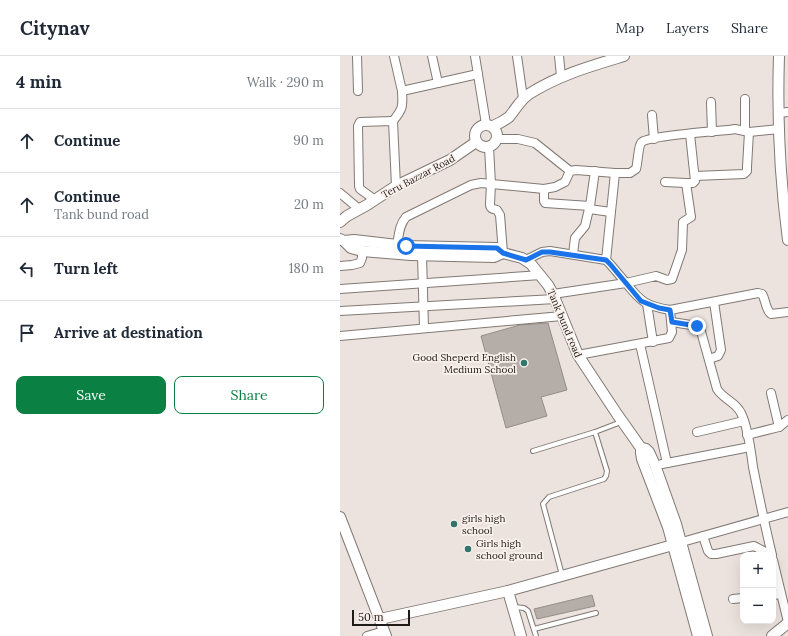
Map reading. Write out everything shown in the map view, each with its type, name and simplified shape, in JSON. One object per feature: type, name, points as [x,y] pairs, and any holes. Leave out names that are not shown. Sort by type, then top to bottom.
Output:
[{"type":"street","points":[[357,56],[358,91]]},
{"type":"street","points":[[394,56],[402,91],[403,106],[393,121],[396,186]]},
{"type":"street","points":[[432,56],[438,83]]},
{"type":"street","points":[[475,56],[489,125],[497,132],[497,139],[489,147],[482,147],[476,142],[474,134],[482,125],[489,125],[508,117],[523,98],[561,76],[624,56]]},
{"type":"street","points":[[517,56],[523,98]]},
{"type":"street","points":[[559,56],[561,76]]},
{"type":"street","points":[[779,56],[784,112],[779,129],[785,169],[788,240]]},
{"type":"street","points":[[402,91],[478,74]]},
{"type":"street","points":[[695,176],[744,174],[747,172],[745,99]]},
{"type":"street","points":[[711,102],[712,132]]},
{"type":"street","points":[[652,116],[654,139]]},
{"type":"street","points":[[375,200],[360,189],[359,186],[358,126],[360,122],[363,121],[393,121]]},
{"type":"street","points":[[497,139],[524,140],[535,144],[570,171],[630,173],[634,171],[637,166],[641,142],[690,134],[735,129],[747,131],[779,129]]},
{"type":"street","points":[[665,182],[686,184],[693,183],[695,181],[690,134]]},
{"type":"street","name":"Teru Bazzar Road","points":[[340,222],[346,216],[375,200],[396,186],[450,160],[476,142]]},
{"type":"street","points":[[342,240],[351,248],[362,251],[422,255],[494,257],[503,253],[500,215],[497,210],[490,207],[491,184],[489,147]]},
{"type":"street","points":[[397,245],[402,221],[410,215],[471,185],[481,183],[544,189],[555,187],[565,182],[570,171]]},
{"type":"street","points":[[573,254],[574,241],[577,234],[585,226],[594,171]]},
{"type":"street","points":[[606,260],[616,173]]},
{"type":"street","points":[[340,311],[554,297],[656,276],[667,280],[672,279],[682,250],[683,222],[691,217],[686,184]]},
{"type":"street","points":[[544,189],[545,203],[611,212]]},
{"type":"street","points":[[340,193],[359,209]]},
{"type":"street","name":"Tank bund road","points":[[342,240],[397,245],[497,248],[503,253],[526,260],[531,264],[541,275],[554,297],[578,355],[641,448],[646,449],[649,452],[655,465],[677,543]]},
{"type":"street","points":[[340,266],[360,263],[362,251]]},
{"type":"street","points":[[526,260],[542,252],[573,254],[606,260],[638,297],[647,304],[670,310],[762,294],[767,310],[771,314],[788,312]]},
{"type":"street","points":[[422,255],[424,328]]},
{"type":"street","points":[[340,289],[541,275]]},
{"type":"street","points":[[709,360],[718,356],[721,350],[714,302]]},
{"type":"street","points":[[647,304],[653,342]]},
{"type":"street","points":[[578,355],[669,338],[671,335],[672,322],[670,310]]},
{"type":"street","points":[[340,336],[562,316]]},
{"type":"street","points":[[672,322],[697,326],[700,328],[717,389],[739,410],[744,421],[770,552]]},
{"type":"street","points":[[640,344],[667,463]]},
{"type":"street","points":[[772,393],[779,427]]},
{"type":"street","points":[[747,435],[779,427],[788,420]]},
{"type":"street","points":[[697,432],[744,421]]},
{"type":"street","points":[[655,465],[750,447]]},
{"type":"street","points":[[641,448],[642,459],[668,527],[677,543],[707,636]]},
{"type":"street","points":[[380,620],[508,590],[788,512]]},
{"type":"street","points":[[340,517],[385,633],[367,636]]},
{"type":"street","points":[[703,536],[708,551],[711,554],[754,546],[765,552]]},
{"type":"street","points":[[677,543],[698,636]]},
{"type":"street","points":[[508,590],[521,636]]},
{"type":"street","points":[[772,636],[788,622],[777,594]]},
{"type":"street","points":[[733,599],[740,598]]},
{"type":"lane","points":[[533,451],[622,422]]},
{"type":"lane","points":[[562,575],[543,504],[550,497],[601,481],[606,476],[607,471],[595,432]]},
{"type":"lane","points":[[513,606],[524,608],[528,611],[536,636]]},
{"type":"lane","points":[[534,629],[596,612]]},
{"type":"building","name":"Good Sheperd English Medium School","points":[[548,323],[567,390],[541,397],[547,416],[506,428],[481,336],[520,325]]},
{"type":"building","points":[[592,595],[595,606],[537,619],[534,609]]},
{"type":"place","name":"Good Sheperd English Medium School","points":[[524,363]]},
{"type":"place","name":"girls high school","points":[[454,524]]},
{"type":"place","name":"Girls high school ground","points":[[468,549]]},
{"type":"route","points":[[406,246],[497,248],[503,253],[526,260],[542,252],[556,252],[606,260],[641,301],[659,308],[670,310],[672,322],[697,326]]}]
